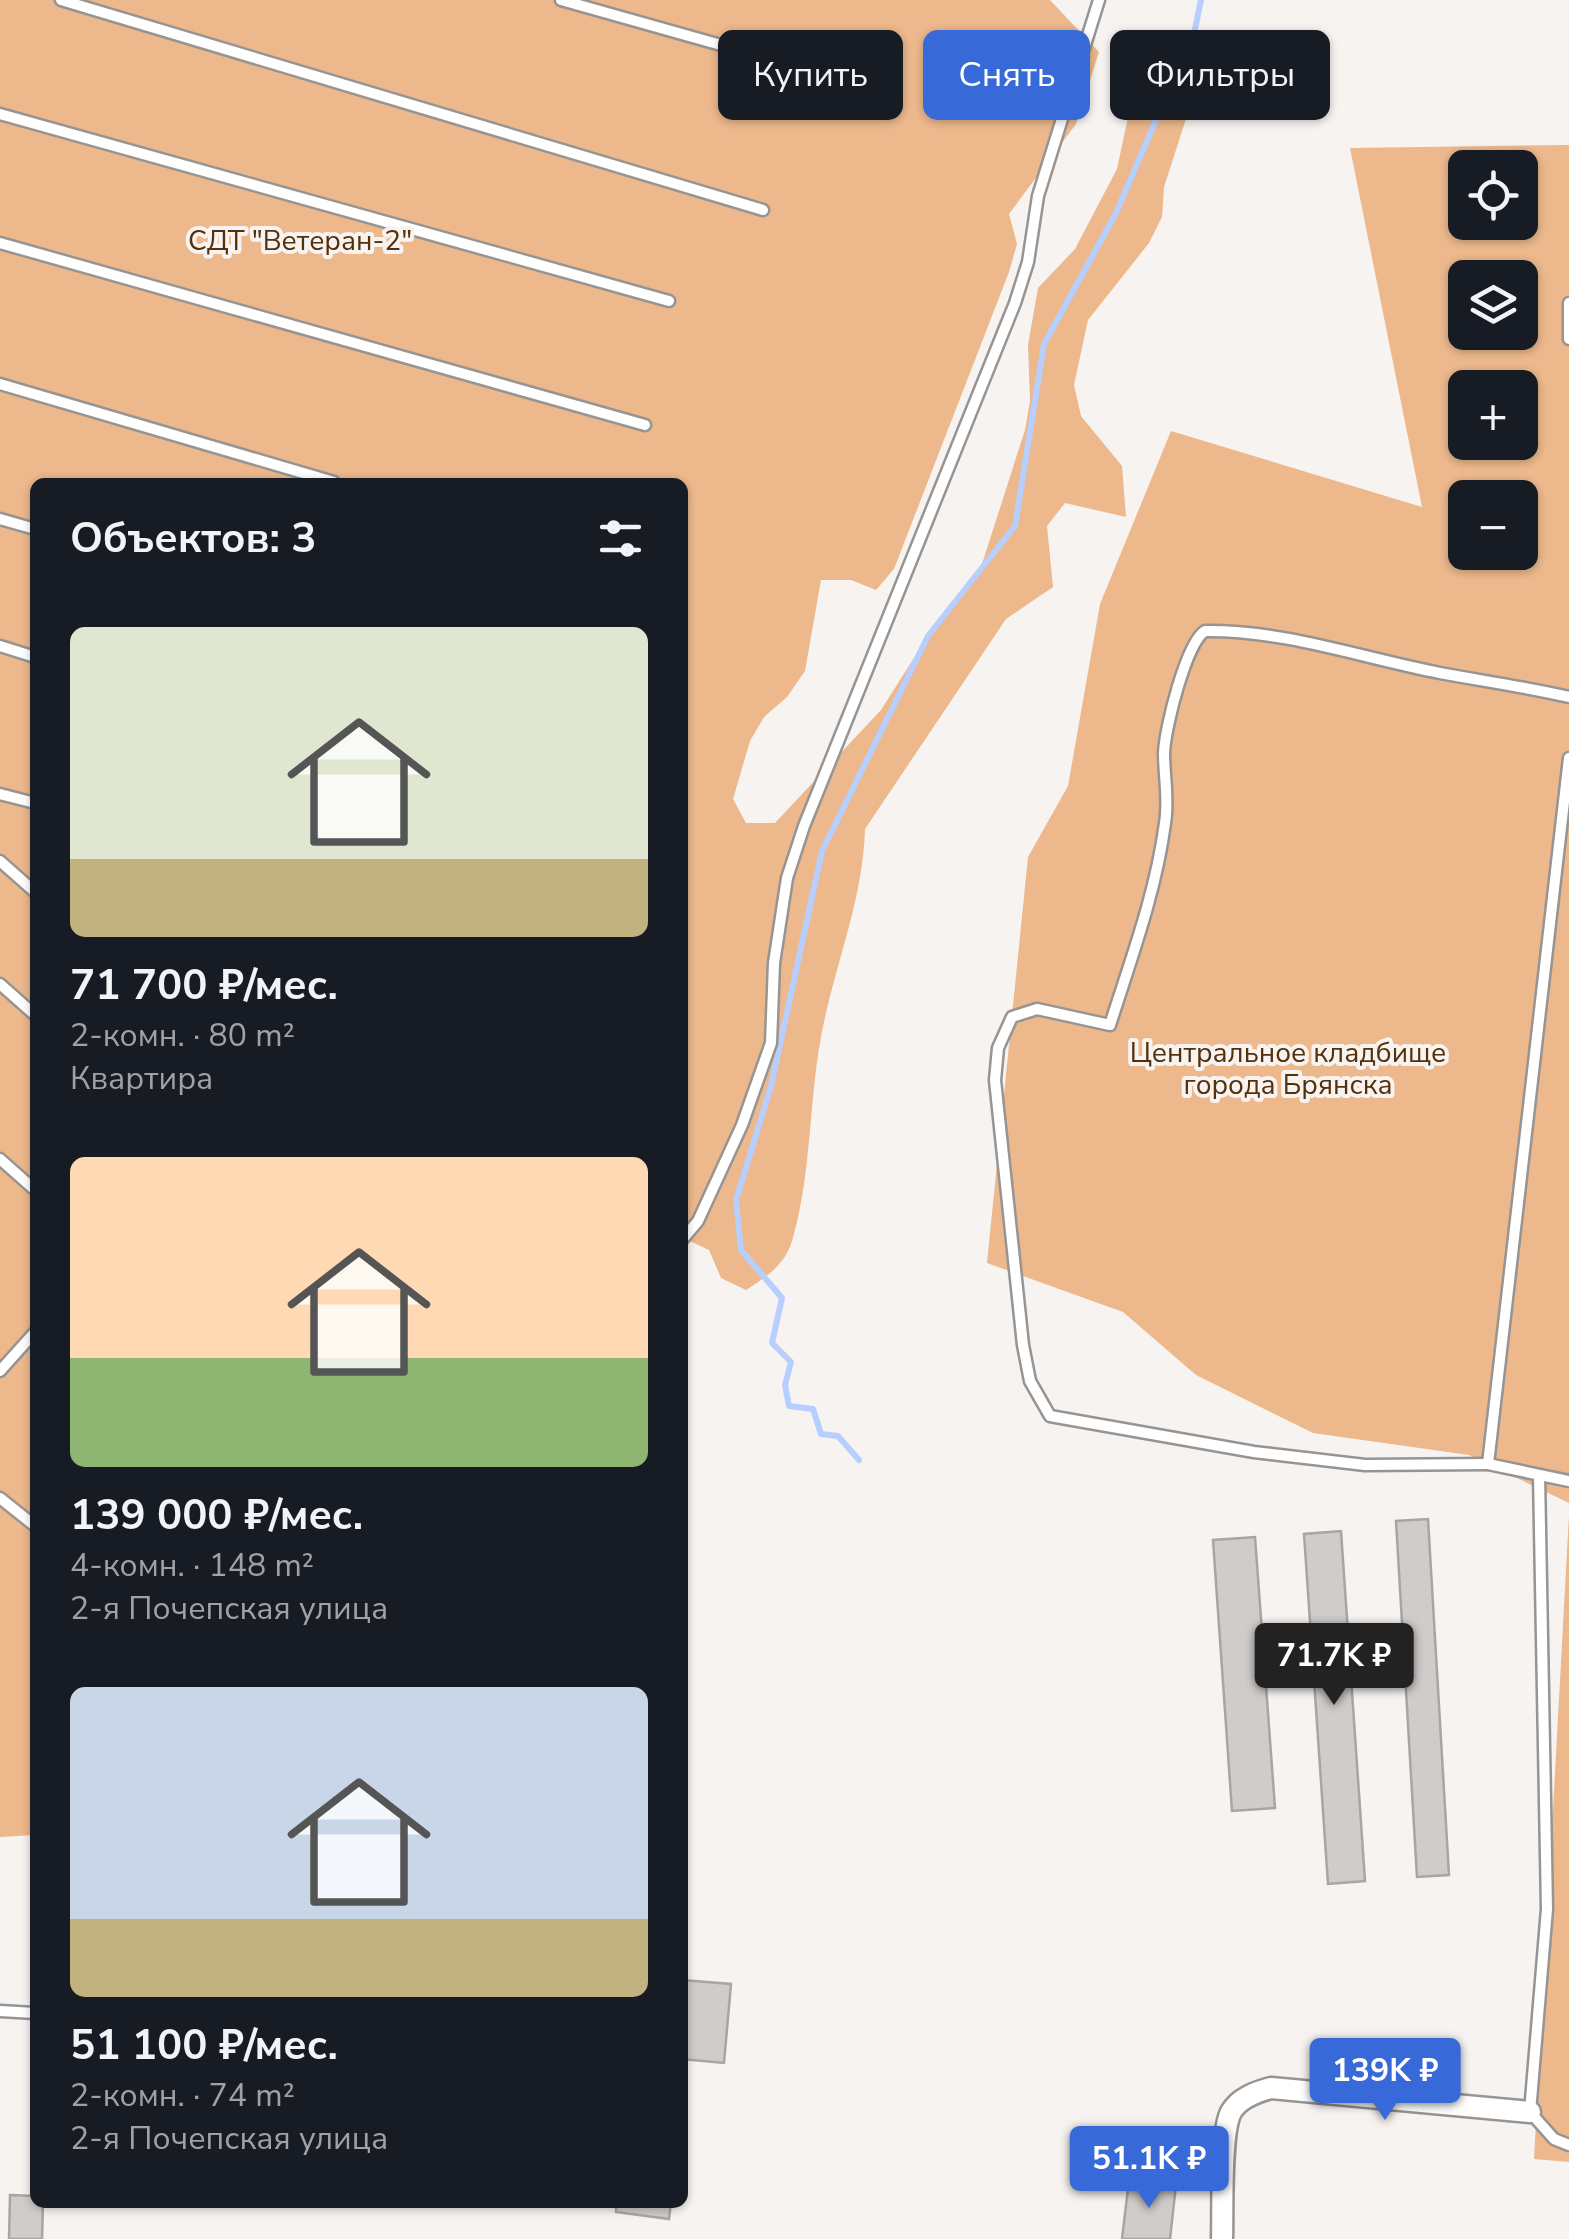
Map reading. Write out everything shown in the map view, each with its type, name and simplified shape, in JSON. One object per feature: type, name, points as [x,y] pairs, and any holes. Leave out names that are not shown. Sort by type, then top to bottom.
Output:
[{"type":"street","points":[[1222,2239],[1231,2112],[1250,2094],[1271,2088],[1530,2112]]},
{"type":"lane","points":[[62,0],[763,210]]},
{"type":"lane","points":[[561,0],[718,45]]},
{"type":"lane","points":[[688,1233],[698,1221],[725,1164],[770,1042],[774,963],[792,860],[848,707],[1015,304],[1028,262],[1038,196],[1100,0]]},
{"type":"lane","points":[[0,114],[669,302]]},
{"type":"lane","points":[[0,243],[645,424]]},
{"type":"lane","points":[[1569,308],[1569,338]]},
{"type":"lane","points":[[0,384],[320,478]]},
{"type":"lane","points":[[0,519],[30,528]]},
{"type":"lane","points":[[1569,697],[1439,673],[1348,650],[1205,630],[1196,636],[1186,660],[1164,748],[1166,820],[1151,893],[1110,1025],[1037,1009],[1012,1017],[998,1048],[995,1080],[1023,1346],[1030,1381],[1050,1416],[1254,1452],[1365,1465],[1488,1464],[1569,1481]]},
{"type":"lane","points":[[0,646],[30,655]]},
{"type":"lane","points":[[1488,1464],[1569,758]]},
{"type":"lane","points":[[0,794],[30,802]]},
{"type":"lane","points":[[0,861],[30,888]]},
{"type":"lane","points":[[0,984],[30,1010]]},
{"type":"lane","points":[[0,1159],[30,1186]]},
{"type":"lane","points":[[0,1371],[30,1338]]},
{"type":"lane","points":[[1539,1474],[1548,1909],[1530,2112],[1554,2138],[1569,2145]]},
{"type":"lane","points":[[0,1498],[30,1522]]},
{"type":"lane","points":[[0,2010],[30,2012]]},
{"type":"green space","name":"СДТ \"Ветеран-2\"","points":[[0,0],[1050,0],[1078,30],[923,30],[923,120],[1077,120],[1009,214],[1017,244],[1009,272],[894,569],[876,590],[851,580],[821,580],[805,671],[787,697],[764,717],[750,741],[733,799],[746,823],[775,823],[881,710],[928,636],[982,564],[1025,430],[1030,401],[1028,345],[1038,288],[1075,249],[1117,169],[1127,120],[1186,120],[1164,187],[1162,217],[1149,243],[1088,320],[1074,385],[1081,416],[1122,466],[1126,517],[1065,503],[1047,526],[1053,587],[1006,619],[865,829],[855,903],[819,1049],[799,1214],[789,1249],[780,1264],[746,1290],[721,1278],[709,1250],[688,1240],[688,478],[30,478],[30,1835],[0,1837]]},
{"type":"green space","name":"СДТ \"Ветеран-2\"","points":[[1090,42],[1099,52],[1090,80]]},
{"type":"green space","name":"Центральное кладбище города Брянска","points":[[1569,145],[1569,1503],[1469,1455],[1313,1433],[1196,1375],[1123,1312],[987,1263],[1028,857],[1068,786],[1100,604],[1171,431],[1422,507],[1350,148]]},
{"type":"green space","points":[[1569,1515],[1569,2162],[1534,2159]]},
{"type":"building","points":[[1428,1519],[1449,1875],[1417,1877],[1396,1521]]},
{"type":"building","points":[[1341,1531],[1365,1881],[1328,1884],[1304,1534]]},
{"type":"building","points":[[1255,1537],[1275,1808],[1232,1811],[1213,1540]]},
{"type":"building","points":[[688,1980],[731,1984],[724,2063],[688,2060]]},
{"type":"building","points":[[1129,2180],[1176,2185],[1170,2239],[1122,2239]]},
{"type":"building","points":[[10,2195],[30,2196],[30,2208],[43,2208],[42,2239],[9,2239]]},
{"type":"building","points":[[616,2208],[670,2208],[669,2219],[616,2212]]},
{"type":"waterway","points":[[859,1460],[838,1436],[821,1434],[813,1409],[789,1406],[785,1385],[791,1362],[772,1343],[782,1298],[741,1250],[736,1200],[771,1086],[822,851],[928,636],[1015,526],[1044,344],[1116,213],[1195,29],[1201,0]]}]
